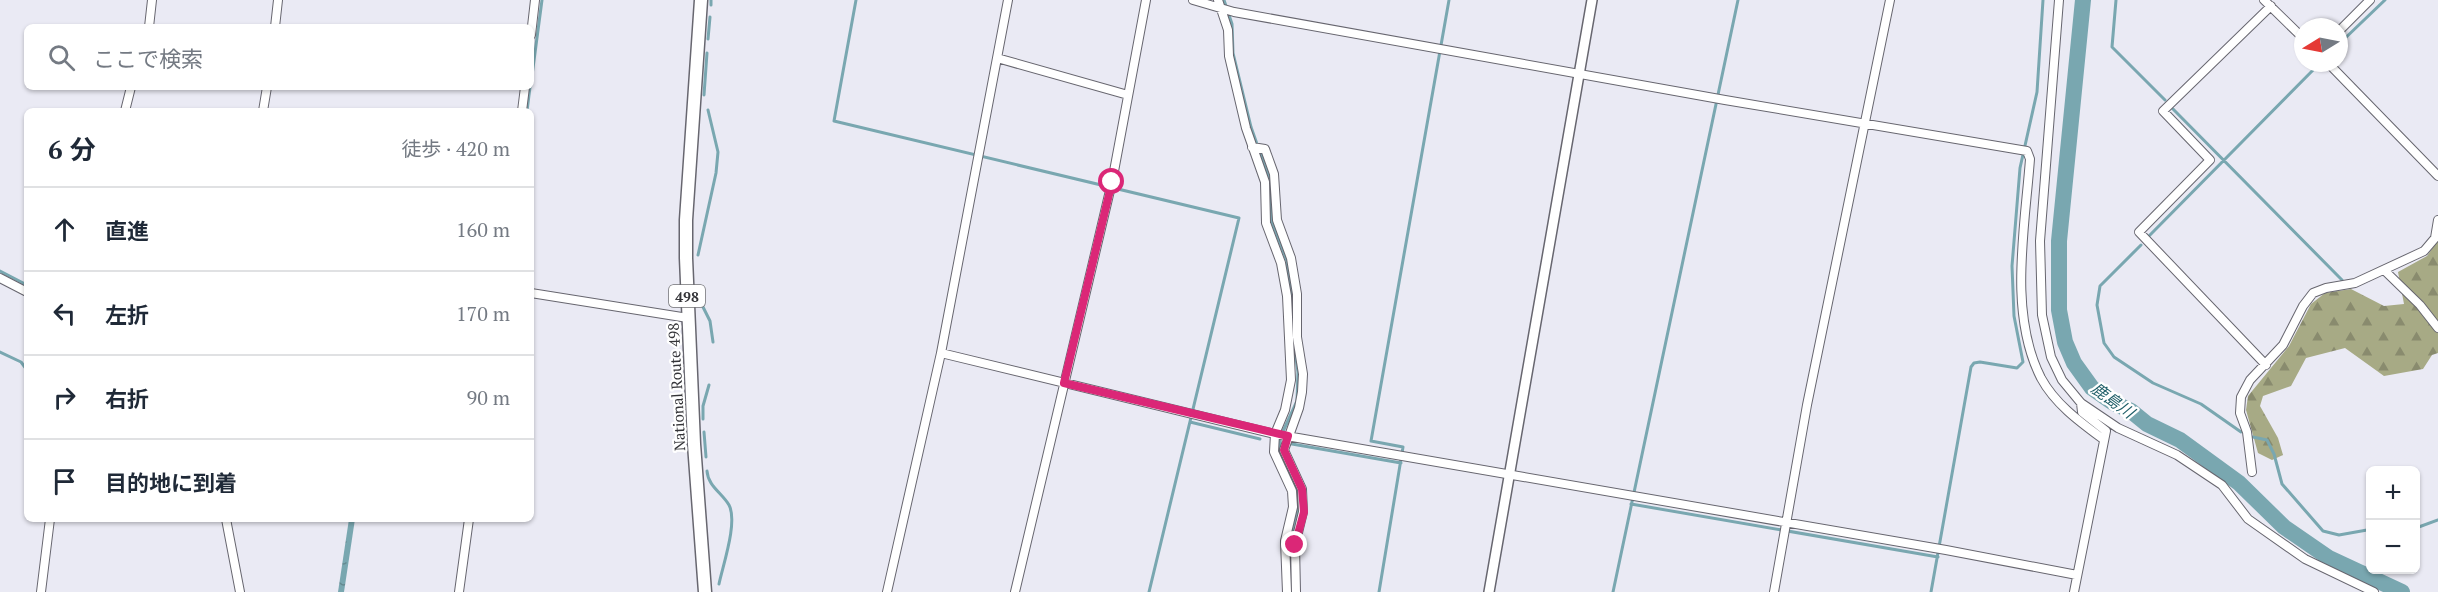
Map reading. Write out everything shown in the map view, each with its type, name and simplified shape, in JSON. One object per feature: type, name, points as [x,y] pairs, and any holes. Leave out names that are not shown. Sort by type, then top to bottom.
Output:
[{"type":"highway","name":"National Route 498","points":[[701,0],[686,220],[694,455],[705,592]]},
{"type":"street","points":[[149,24],[152,0]]},
{"type":"street","points":[[274,24],[278,0]]},
{"type":"street","points":[[532,24],[535,0]]},
{"type":"street","points":[[887,592],[941,353],[1008,0]]},
{"type":"street","points":[[1015,592],[1110,193],[1146,0]]},
{"type":"street","points":[[1193,0],[1219,4],[1234,12],[1725,100],[2027,151],[2030,159],[2022,279],[2024,316],[2031,354],[2042,379],[2069,414],[2103,439]]},
{"type":"street","points":[[1489,592],[1593,0]]},
{"type":"street","points":[[1774,592],[1807,405],[1890,0]]},
{"type":"street","points":[[2059,0],[2040,241],[2042,315],[2051,357],[2062,380],[2081,403],[2118,428],[2177,455],[2222,485],[2248,519],[2305,559],[2374,592]]},
{"type":"street","points":[[2264,0],[2294,29]]},
{"type":"street","points":[[2348,22],[2370,0]]},
{"type":"street","points":[[1219,4],[1228,30],[1229,56],[1252,147],[1265,182],[1266,223],[1281,263],[1287,296],[1291,380],[1285,410],[1275,434],[1274,452],[1292,490],[1293,507],[1285,541],[1287,592]]},
{"type":"street","points":[[2266,364],[2139,232],[2210,160],[2163,111],[2271,6]]},
{"type":"street","points":[[997,58],[1128,95]]},
{"type":"street","points":[[2337,72],[2438,176]]},
{"type":"street","points":[[126,108],[130,90]]},
{"type":"street","points":[[264,108],[266,90]]},
{"type":"street","points":[[522,108],[525,90]]},
{"type":"street","points":[[1252,147],[1265,149],[1274,174],[1277,220],[1291,258],[1297,294],[1298,337],[1303,374],[1302,392],[1299,408],[1284,450],[1302,489],[1304,512],[1295,545],[1296,592]]},
{"type":"street","points":[[2252,472],[2247,432],[2240,413],[2241,397],[2250,380],[2283,345],[2303,306],[2313,293],[2326,288],[2355,283],[2424,251],[2435,238],[2438,220]]},
{"type":"street","points":[[2384,270],[2420,305],[2438,328]]},
{"type":"street","points":[[0,278],[24,290]]},
{"type":"street","points":[[534,293],[688,318]]},
{"type":"street","points":[[941,353],[1275,434],[1640,496],[2077,575]]},
{"type":"street","points":[[2074,592],[2106,431],[2082,412],[2081,403]]},
{"type":"street","points":[[42,591],[50,522]]},
{"type":"street","points":[[227,522],[240,592]]},
{"type":"street","points":[[459,592],[469,522]]},
{"type":"green space","points":[[2438,240],[2438,353],[2432,355],[2423,369],[2384,376],[2345,348],[2306,358],[2291,386],[2263,396],[2260,406],[2278,438],[2283,455],[2272,460],[2258,453],[2246,410],[2248,396],[2289,346],[2311,304],[2325,293],[2351,289],[2384,306],[2404,304],[2398,272],[2427,256]]},
{"type":"water","points":[[349,522],[355,522],[344,592],[338,592]]},
{"type":"waterway","points":[[534,60],[542,0]]},
{"type":"waterway","points":[[711,0],[711,5]]},
{"type":"waterway","points":[[856,0],[834,121],[1239,218],[1149,592]]},
{"type":"waterway","points":[[1224,0],[1232,24],[1233,53],[1251,127],[1270,181],[1272,222],[1287,261],[1291,295],[1293,337],[1298,372],[1297,401],[1280,438],[1280,452],[1296,489],[1298,509],[1289,547],[1291,592]]},
{"type":"waterway","points":[[1379,592],[1403,447],[1371,441],[1449,0]]},
{"type":"waterway","points":[[1613,592],[1738,0]]},
{"type":"waterway","points":[[1931,592],[1971,367],[1974,363],[1980,362],[2017,368],[2023,362],[2014,316],[2012,266],[2020,168],[2037,92],[2043,0]]},
{"type":"waterway","name":"鹿島川","points":[[2083,0],[2059,241],[2059,310],[2065,342],[2074,363],[2092,388],[2112,402],[2131,411],[2147,424],[2180,440],[2239,483],[2284,527],[2329,558],[2402,592]]},
{"type":"waterway","points":[[2116,0],[2112,47],[2165,100]]},
{"type":"waterway","points":[[2348,35],[2385,0]]},
{"type":"waterway","points":[[708,39],[710,17]]},
{"type":"waterway","points":[[704,95],[707,53]]},
{"type":"waterway","points":[[2149,236],[2311,72]]},
{"type":"waterway","points":[[527,108],[530,90]]},
{"type":"waterway","points":[[2173,109],[2342,280]]},
{"type":"waterway","points":[[698,255],[716,173],[718,152],[708,110]]},
{"type":"waterway","points":[[2141,245],[2100,286],[2097,305],[2104,343],[2114,357],[2153,383],[2201,404],[2241,432]]},
{"type":"waterway","points":[[0,271],[24,283]]},
{"type":"waterway","points":[[700,301],[710,321],[713,342]]},
{"type":"waterway","points":[[0,352],[21,362],[24,366]]},
{"type":"waterway","points":[[703,419],[703,406],[709,385]]},
{"type":"waterway","points":[[1190,422],[1260,439]]},
{"type":"waterway","points":[[704,432],[706,457]]},
{"type":"waterway","points":[[2253,437],[2267,440],[2274,454],[2282,484],[2323,531],[2339,535],[2366,530]]},
{"type":"waterway","points":[[1292,444],[1401,463]]},
{"type":"waterway","points":[[707,471],[710,481],[729,505],[731,512],[731,532],[719,584]]},
{"type":"waterway","points":[[1631,504],[1938,557]]},
{"type":"waterway","points":[[2420,527],[2438,520]]},
{"type":"route","points":[[1112,182],[1064,383],[1288,436],[1284,450],[1302,489],[1304,512],[1295,545]]}]
